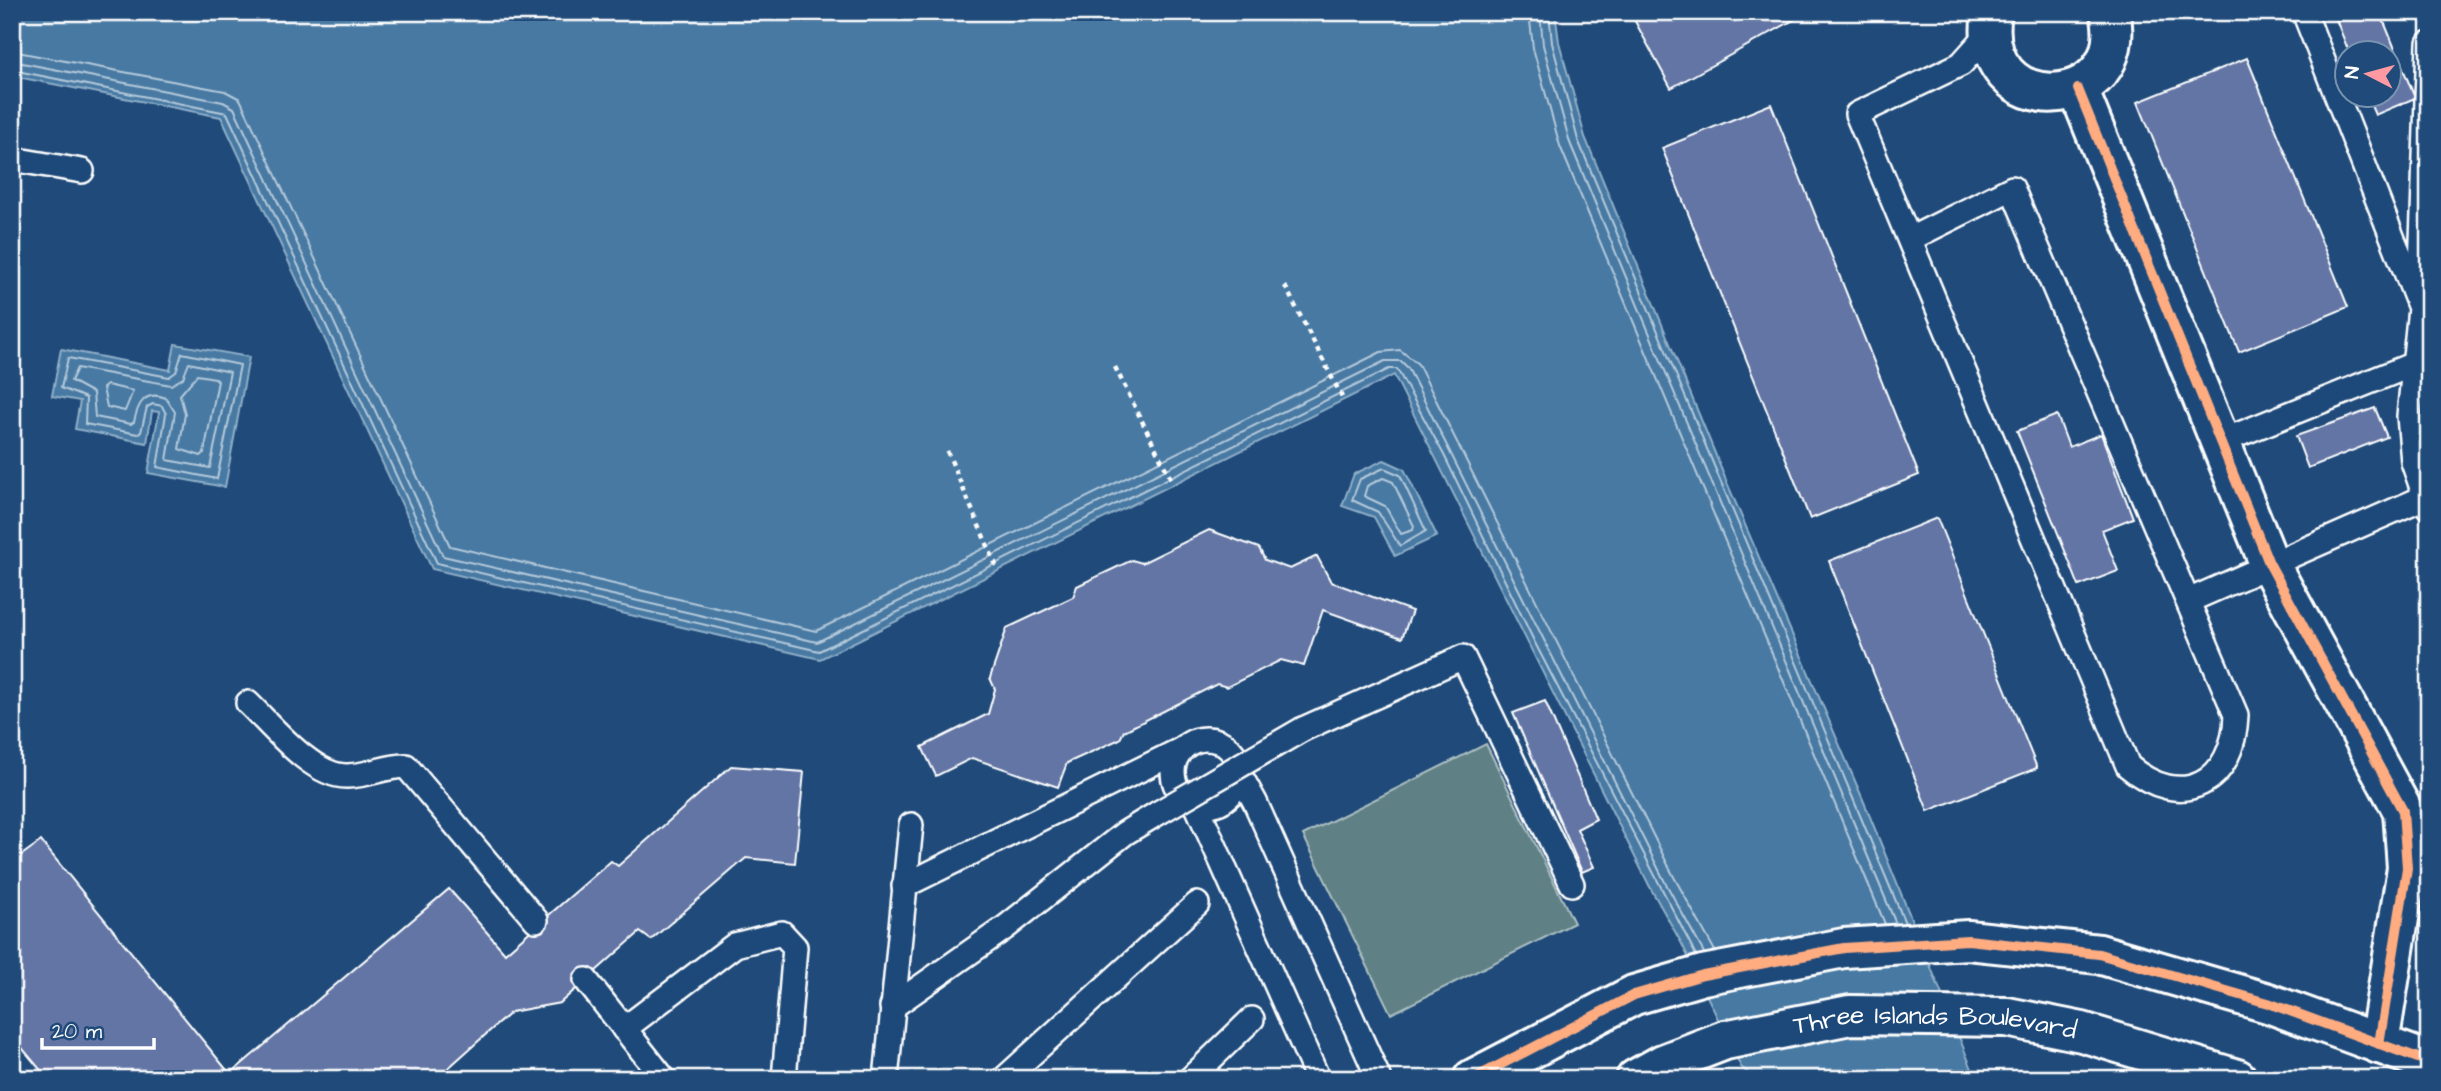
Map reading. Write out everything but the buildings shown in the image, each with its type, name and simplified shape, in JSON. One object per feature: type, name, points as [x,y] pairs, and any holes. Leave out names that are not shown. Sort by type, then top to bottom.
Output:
[{"type":"street","points":[[1990,23],[1994,58],[2009,78],[2029,90],[2054,95],[2078,89],[2098,74],[2110,53],[2114,28],[2110,12]]},
{"type":"street","points":[[2078,89],[2269,563],[2403,811],[2407,868],[2379,1044]]},
{"type":"street","points":[[1473,1079],[1634,995],[1703,975],[1844,948],[1968,940],[2099,954],[2268,1003],[2429,1062]]},
{"type":"street","name":"Three Islands Boulevard","points":[[1649,1071],[1725,1040],[1850,1015],[2007,1017],[2082,1032],[2237,1079]]},
{"type":"lane","points":[[2304,12],[2420,308]]},
{"type":"lane","points":[[1910,239],[2012,188],[2236,715],[2235,733],[2229,755],[2218,772],[2201,785],[2180,789],[2161,788],[2143,779],[2129,766],[1857,114],[1961,64],[1990,23]]},
{"type":"lane","points":[[2188,601],[2269,563],[2427,503],[2413,462],[2410,428],[2420,308],[2429,43]]},
{"type":"lane","points":[[12,159],[82,171]]},
{"type":"lane","points":[[2220,442],[2414,364]]},
{"type":"lane","points":[[892,1007],[1006,927],[1125,833],[1303,729],[1463,657],[1572,884]]},
{"type":"lane","points":[[248,703],[315,766],[346,776],[391,766],[406,766],[536,920]]},
{"type":"lane","points":[[904,886],[1202,739],[1224,744],[1237,762],[1239,773],[1255,802],[1379,1079]]},
{"type":"lane","points":[[1182,749],[1174,766],[1175,785],[1180,793],[1196,804],[1206,806],[1225,799],[1232,792],[1239,773]]},
{"type":"lane","points":[[1196,804],[1318,1079]]},
{"type":"lane","points":[[886,1079],[911,825]]},
{"type":"lane","points":[[1004,1079],[1197,904]]},
{"type":"lane","points":[[624,1029],[735,945],[782,933],[796,947],[784,1079]]},
{"type":"lane","points":[[586,980],[664,1079]]},
{"type":"lane","points":[[1190,1079],[1252,1019]]},
{"type":"path","points":[[1285,286],[1343,399]]},
{"type":"path","points":[[1115,366],[1173,483]]},
{"type":"path","points":[[947,451],[998,570]]},
{"type":"green space","points":[[1486,744],[1574,923],[1391,1014],[1303,835]]},
{"type":"water","points":[[12,12],[1555,12],[1559,42],[1585,137],[1728,485],[1864,802],[1976,1079],[1755,1079],[1741,1067],[1682,944],[1651,889],[1394,375],[820,659],[432,569],[221,117],[12,76]]},
{"type":"water","points":[[175,344],[249,357],[225,487],[148,473],[159,412],[152,411],[147,443],[75,429],[80,401],[52,396],[61,349],[170,370]]},
{"type":"water","points":[[1384,460],[1404,469],[1437,536],[1395,556],[1374,517],[1342,506],[1354,474]]},
{"type":"cycle path","points":[[2078,89],[2269,563],[2403,811],[2407,868],[2379,1044]]},
{"type":"cycle path","points":[[1473,1079],[1634,995],[1703,975],[1844,948],[1968,940],[2099,954],[2268,1003],[2429,1062]]}]
